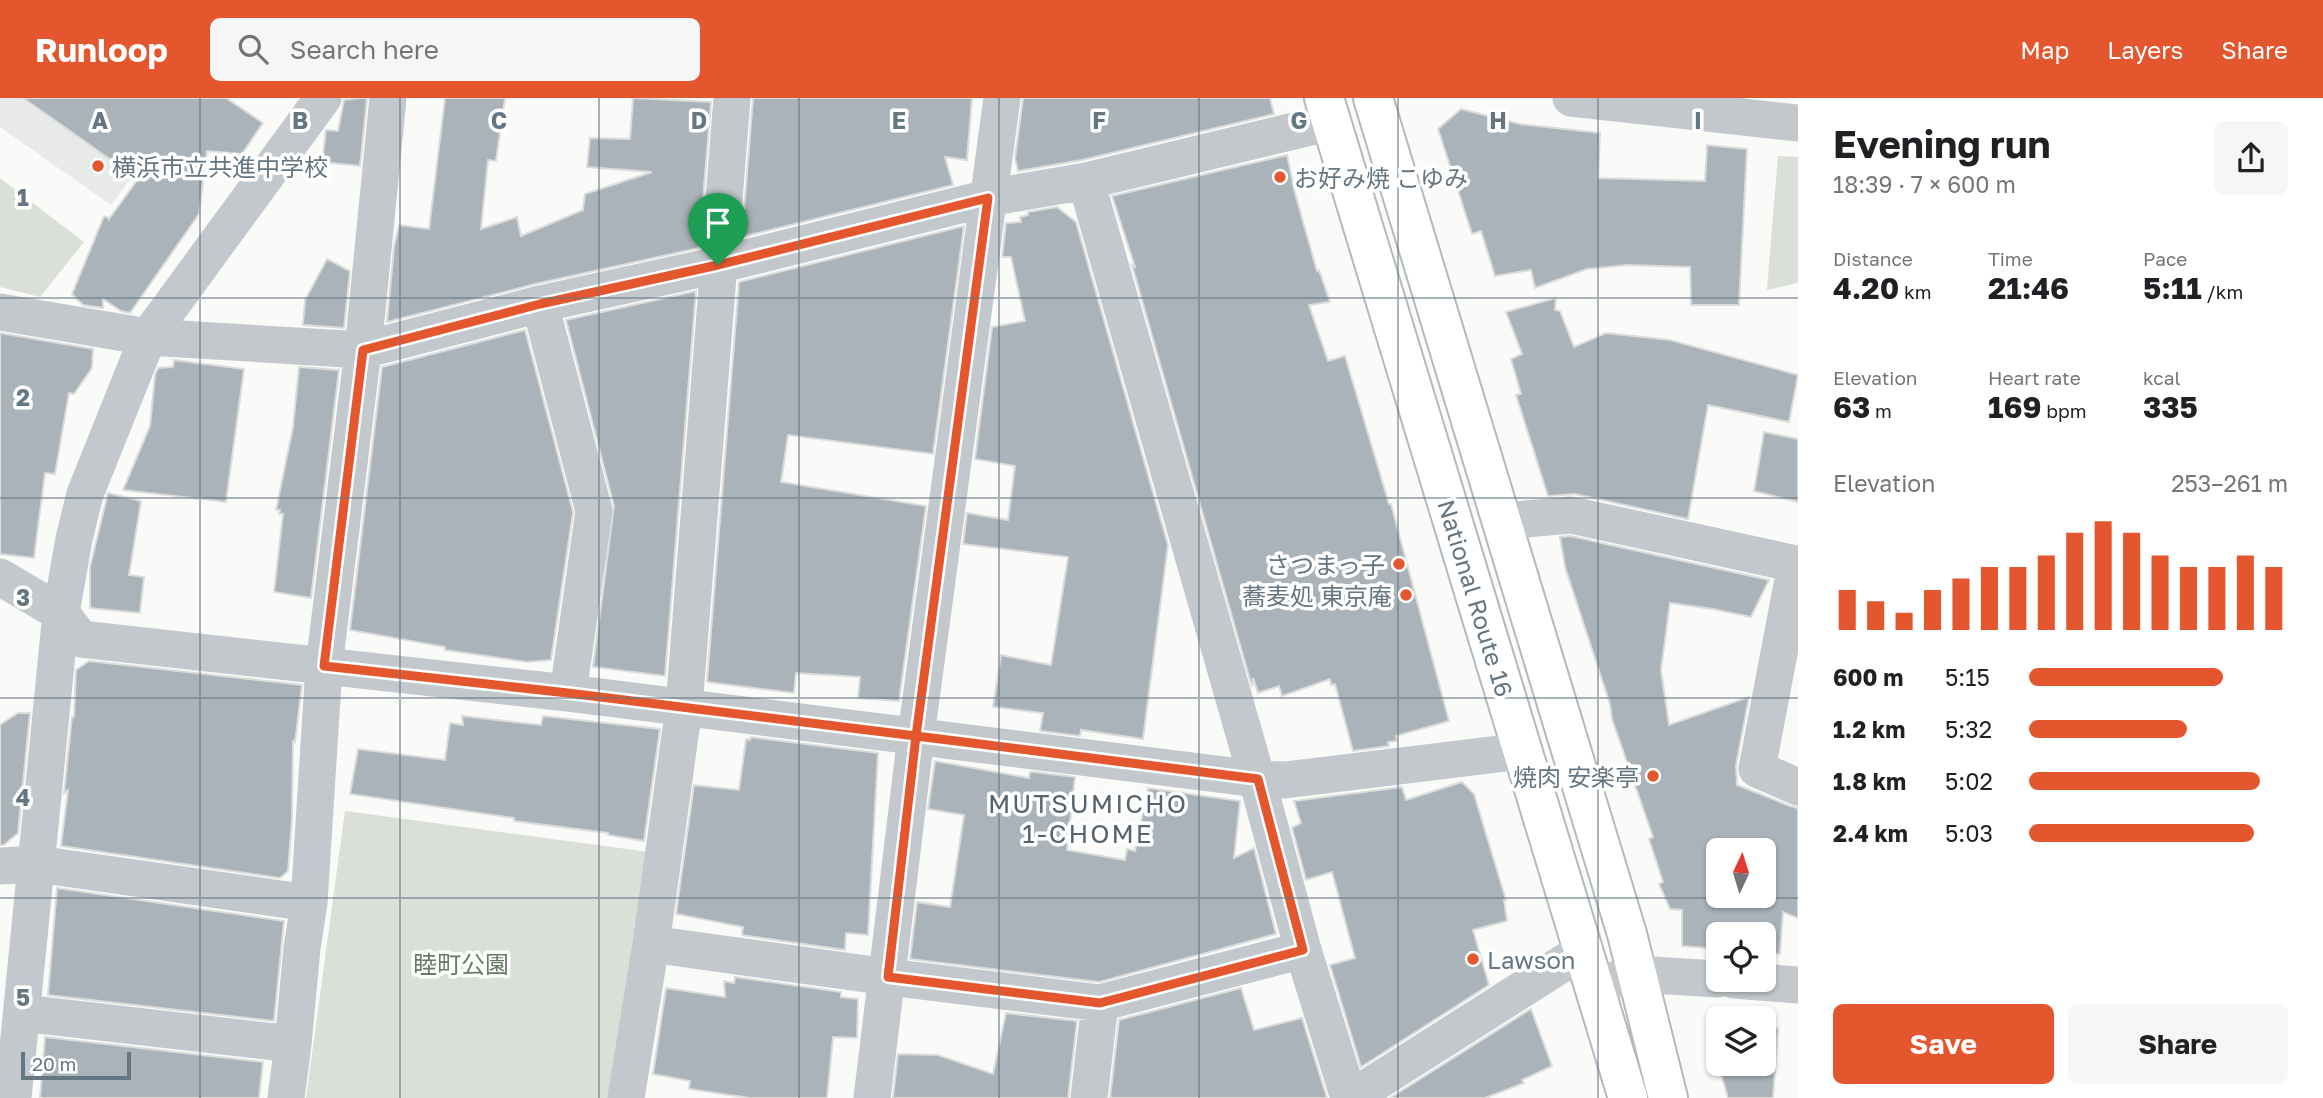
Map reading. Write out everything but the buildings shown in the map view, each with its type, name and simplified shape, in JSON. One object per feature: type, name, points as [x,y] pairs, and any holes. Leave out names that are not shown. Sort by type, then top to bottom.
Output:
[{"type":"highway","name":"National Route 16","points":[[1373,98],[1627,934],[1668,1098]]},
{"type":"highway","name":"National Route 16","points":[[1328,110],[1628,1098]]},
{"type":"street","points":[[13,1098],[61,613],[85,494],[148,337],[323,98]]},
{"type":"street","points":[[286,1098],[309,903],[324,666],[363,350],[388,98]]},
{"type":"street","points":[[626,1098],[651,944],[684,707],[732,98]]},
{"type":"street","points":[[872,1098],[916,736],[1002,98]]},
{"type":"street","points":[[1571,98],[1798,123]]},
{"type":"street","points":[[0,312],[148,337],[363,350],[540,304],[718,265],[988,198],[1086,181],[1328,110]]},
{"type":"street","points":[[1086,181],[1258,779],[1303,950],[1350,1098],[1589,967],[1636,974],[1706,978]]},
{"type":"street","points":[[540,304],[594,511],[568,693]]},
{"type":"street","points":[[1503,521],[1571,515],[1797,564],[1757,769],[1798,787]]},
{"type":"street","points":[[0,577],[61,613],[81,639],[568,693],[1258,779],[1285,780],[1523,751]]},
{"type":"street","points":[[0,866],[37,864],[309,903]]},
{"type":"street","points":[[651,944],[1100,1003],[1303,950]]},
{"type":"street","points":[[1776,983],[1798,985]]},
{"type":"street","points":[[1089,1098],[1100,1003]]},
{"type":"street","points":[[22,1013],[293,1044]]},
{"type":"shaded area","name":"横浜市立共進中学校","points":[[0,98],[166,98],[170,125],[111,205],[0,127]]},
{"type":"green space","points":[[1778,156],[1798,157],[1798,283],[1767,290]]},
{"type":"green space","points":[[0,178],[84,242],[40,297],[0,287]]},
{"type":"green space","name":"睦町公園","points":[[345,811],[649,852],[610,1098],[306,1098]]},
{"type":"place","name":"横浜市立共進中学校","points":[[98,166]]},
{"type":"place","name":"お好み焼 こゆみ","points":[[1280,177]]},
{"type":"place","name":"さつまっ子","points":[[1399,564]]},
{"type":"place","name":"蕎麦処 東京庵","points":[[1406,595]]},
{"type":"place","name":"焼肉 安楽亭","points":[[1653,776]]},
{"type":"place","name":"Lawson","points":[[1473,959]]},
{"type":"district","name":"MUTSUMICHO 1-CHOME","points":[[1088,818]]},
{"type":"route","points":[[718,265],[540,304],[363,350],[324,666],[916,736],[888,977],[1100,1003],[1303,950],[1258,779],[916,736],[988,198],[718,265]]}]
